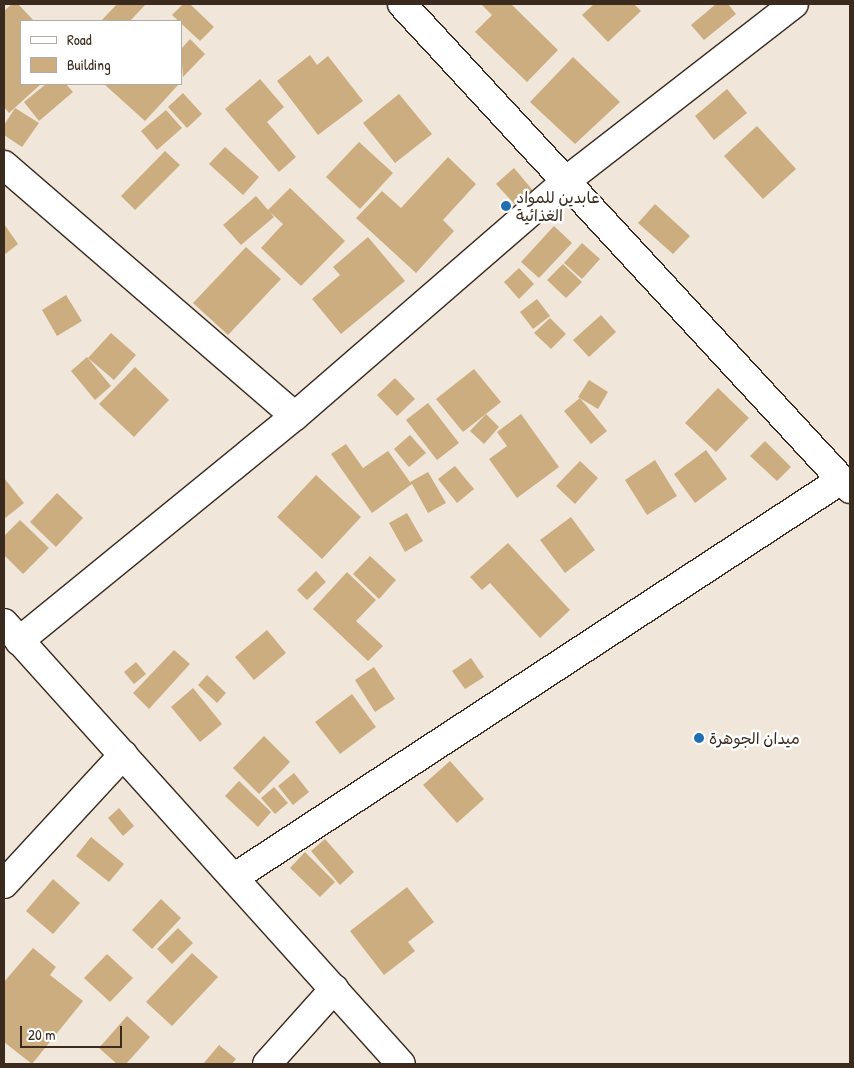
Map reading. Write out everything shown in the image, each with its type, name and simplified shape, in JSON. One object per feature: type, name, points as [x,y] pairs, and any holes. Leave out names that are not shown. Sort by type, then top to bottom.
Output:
[{"type":"street","points":[[235,877],[846,484],[567,180],[402,4]]},
{"type":"street","points":[[401,1064],[235,877],[12,632],[296,416],[567,180],[794,4]]},
{"type":"street","points":[[4,164],[296,416]]},
{"type":"street","points":[[4,884],[123,755]]},
{"type":"street","points":[[267,1064],[334,989]]},
{"type":"building","points":[[12,4],[18,4],[33,20],[20,20],[20,85],[40,85],[9,113],[4,107],[4,11]]},
{"type":"building","points":[[117,4],[145,5],[131,20],[102,20]]},
{"type":"building","points":[[183,4],[190,4],[214,27],[200,41],[182,24],[182,20],[177,20],[172,15]]},
{"type":"building","points":[[481,4],[511,4],[558,50],[527,82],[475,32],[492,15]]},
{"type":"building","points":[[594,4],[634,4],[641,11],[608,42],[582,15]]},
{"type":"building","points":[[716,4],[728,4],[736,14],[704,40],[691,25]]},
{"type":"building","points":[[190,39],[205,54],[183,77],[182,63],[182,48]]},
{"type":"building","points":[[310,55],[317,65],[328,56],[363,101],[318,135],[277,81]]},
{"type":"building","points":[[573,57],[620,102],[575,144],[530,102]]},
{"type":"building","points":[[260,79],[284,107],[267,122],[296,157],[279,172],[225,109]]},
{"type":"building","points":[[45,85],[67,85],[73,92],[39,121],[24,102]]},
{"type":"building","points":[[105,85],[178,85],[145,121]]},
{"type":"building","points":[[727,89],[747,113],[714,140],[695,116]]},
{"type":"building","points":[[183,93],[202,114],[187,128],[168,107]]},
{"type":"building","points":[[399,94],[432,134],[395,163],[363,123]]},
{"type":"building","points":[[15,108],[39,123],[22,147],[4,135],[4,125]]},
{"type":"building","points":[[166,110],[182,128],[157,150],[141,131]]},
{"type":"building","points":[[757,126],[796,169],[763,199],[724,156]]},
{"type":"building","points":[[359,142],[393,173],[360,209],[326,177]]},
{"type":"building","points":[[225,147],[259,177],[243,195],[209,164]]},
{"type":"building","points":[[165,151],[180,165],[135,210],[121,196]]},
{"type":"building","points":[[448,157],[476,184],[443,220],[454,231],[416,273],[356,218],[382,191],[401,208]]},
{"type":"building","points":[[514,168],[535,193],[518,208],[496,184]]},
{"type":"building","points":[[290,188],[345,241],[301,286],[261,248],[283,224],[270,212],[274,217],[241,245],[223,225],[256,196],[268,210]]},
{"type":"building","points":[[655,204],[690,236],[673,254],[638,223]]},
{"type":"building","points":[[4,224],[18,244],[4,255]]},
{"type":"building","points":[[554,226],[572,243],[539,278],[521,262]]},
{"type":"building","points":[[368,237],[405,281],[341,334],[312,299],[340,275],[333,267]]},
{"type":"building","points":[[582,243],[600,259],[582,279],[564,263]]},
{"type":"building","points":[[246,247],[281,279],[228,335],[193,303]]},
{"type":"building","points":[[563,264],[582,282],[566,298],[547,280]]},
{"type":"building","points":[[519,268],[534,284],[519,299],[504,282]]},
{"type":"building","points":[[66,295],[82,321],[57,336],[42,310]]},
{"type":"building","points":[[537,299],[550,316],[533,329],[520,312]]},
{"type":"building","points":[[601,315],[616,332],[589,357],[573,340]]},
{"type":"building","points":[[550,318],[566,334],[551,349],[534,333]]},
{"type":"building","points":[[111,333],[136,355],[114,380],[88,358]]},
{"type":"building","points":[[87,357],[111,386],[95,400],[71,371]]},
{"type":"building","points":[[135,367],[169,400],[134,437],[99,404]]},
{"type":"building","points":[[474,369],[501,402],[463,432],[436,399]]},
{"type":"building","points":[[395,378],[415,399],[397,416],[377,395]]},
{"type":"building","points":[[589,380],[608,392],[598,409],[578,397]]},
{"type":"building","points":[[718,388],[749,418],[716,452],[685,423]]},
{"type":"building","points":[[580,398],[607,431],[591,444],[564,411]]},
{"type":"building","points":[[428,403],[459,443],[437,460],[406,420]]},
{"type":"building","points":[[486,414],[499,427],[484,444],[470,431]]},
{"type":"building","points":[[521,414],[559,467],[517,498],[489,459],[507,446],[497,432]]},
{"type":"building","points":[[410,435],[426,453],[409,467],[394,449]]},
{"type":"building","points":[[765,441],[791,467],[777,481],[750,456]]},
{"type":"building","points":[[346,444],[363,468],[388,451],[410,482],[428,472],[446,503],[428,513],[412,484],[372,513],[331,454]]},
{"type":"building","points":[[706,450],[727,479],[695,503],[674,474]]},
{"type":"building","points":[[655,460],[677,496],[647,515],[625,480]]},
{"type":"building","points":[[580,461],[598,478],[575,504],[556,486]]},
{"type":"building","points":[[455,466],[474,489],[457,503],[438,479]]},
{"type":"building","points":[[316,475],[361,517],[322,559],[277,517]]},
{"type":"building","points":[[4,478],[24,503],[4,519]]},
{"type":"building","points":[[57,493],[83,518],[56,547],[30,522]]},
{"type":"building","points":[[407,513],[423,541],[405,552],[389,523]]},
{"type":"building","points":[[571,517],[595,550],[565,573],[540,540]]},
{"type":"building","points":[[20,520],[49,548],[23,574],[4,555],[4,536]]},
{"type":"building","points":[[508,543],[570,610],[540,638],[490,583],[482,590],[470,577]]},
{"type":"building","points":[[370,556],[396,580],[379,599],[353,574]]},
{"type":"building","points":[[316,571],[326,582],[307,600],[297,590]]},
{"type":"building","points":[[347,572],[376,600],[356,621],[383,646],[368,661],[313,609]]},
{"type":"building","points":[[267,630],[286,653],[254,680],[235,657]]},
{"type":"building","points":[[174,650],[190,664],[149,709],[133,693]]},
{"type":"building","points":[[471,658],[484,677],[465,689],[452,671]]},
{"type":"building","points":[[136,662],[146,674],[134,684],[124,672]]},
{"type":"building","points":[[374,667],[395,699],[375,712],[355,680]]},
{"type":"building","points":[[207,675],[226,693],[217,703],[198,685]]},
{"type":"building","points":[[193,688],[222,724],[200,742],[171,707]]},
{"type":"building","points":[[352,694],[376,727],[340,754],[315,722]]},
{"type":"building","points":[[264,736],[290,762],[259,794],[233,768]]},
{"type":"building","points":[[450,761],[484,799],[457,823],[423,785]]},
{"type":"building","points":[[294,773],[309,792],[293,805],[278,786]]},
{"type":"building","points":[[239,781],[271,812],[258,827],[225,796]]},
{"type":"building","points":[[274,787],[288,803],[275,814],[261,798]]},
{"type":"building","points":[[119,808],[134,826],[123,836],[108,818]]},
{"type":"building","points":[[91,837],[124,864],[109,882],[76,856]]},
{"type":"building","points":[[325,839],[354,872],[340,885],[311,851]]},
{"type":"building","points":[[305,852],[335,882],[320,897],[290,868]]},
{"type":"building","points":[[53,879],[80,903],[53,934],[26,911]]},
{"type":"building","points":[[407,887],[434,922],[408,942],[415,951],[384,975],[350,931]]},
{"type":"building","points":[[161,899],[181,918],[152,949],[132,930]]},
{"type":"building","points":[[178,928],[193,943],[172,964],[157,949]]},
{"type":"building","points":[[33,948],[56,967],[50,975],[83,1001],[32,1064],[4,1042],[4,982]]},
{"type":"building","points":[[192,953],[218,977],[172,1026],[146,1002]]},
{"type":"building","points":[[107,954],[133,978],[110,1002],[84,978]]},
{"type":"building","points":[[127,1016],[150,1037],[126,1064],[117,1064],[99,1048]]},
{"type":"building","points":[[219,1045],[236,1059],[232,1064],[203,1064]]},
{"type":"place","name":"عابدين للمواد الغذائية","points":[[506,206]]},
{"type":"place","name":"ميدان الجوهرة","points":[[699,738]]}]
